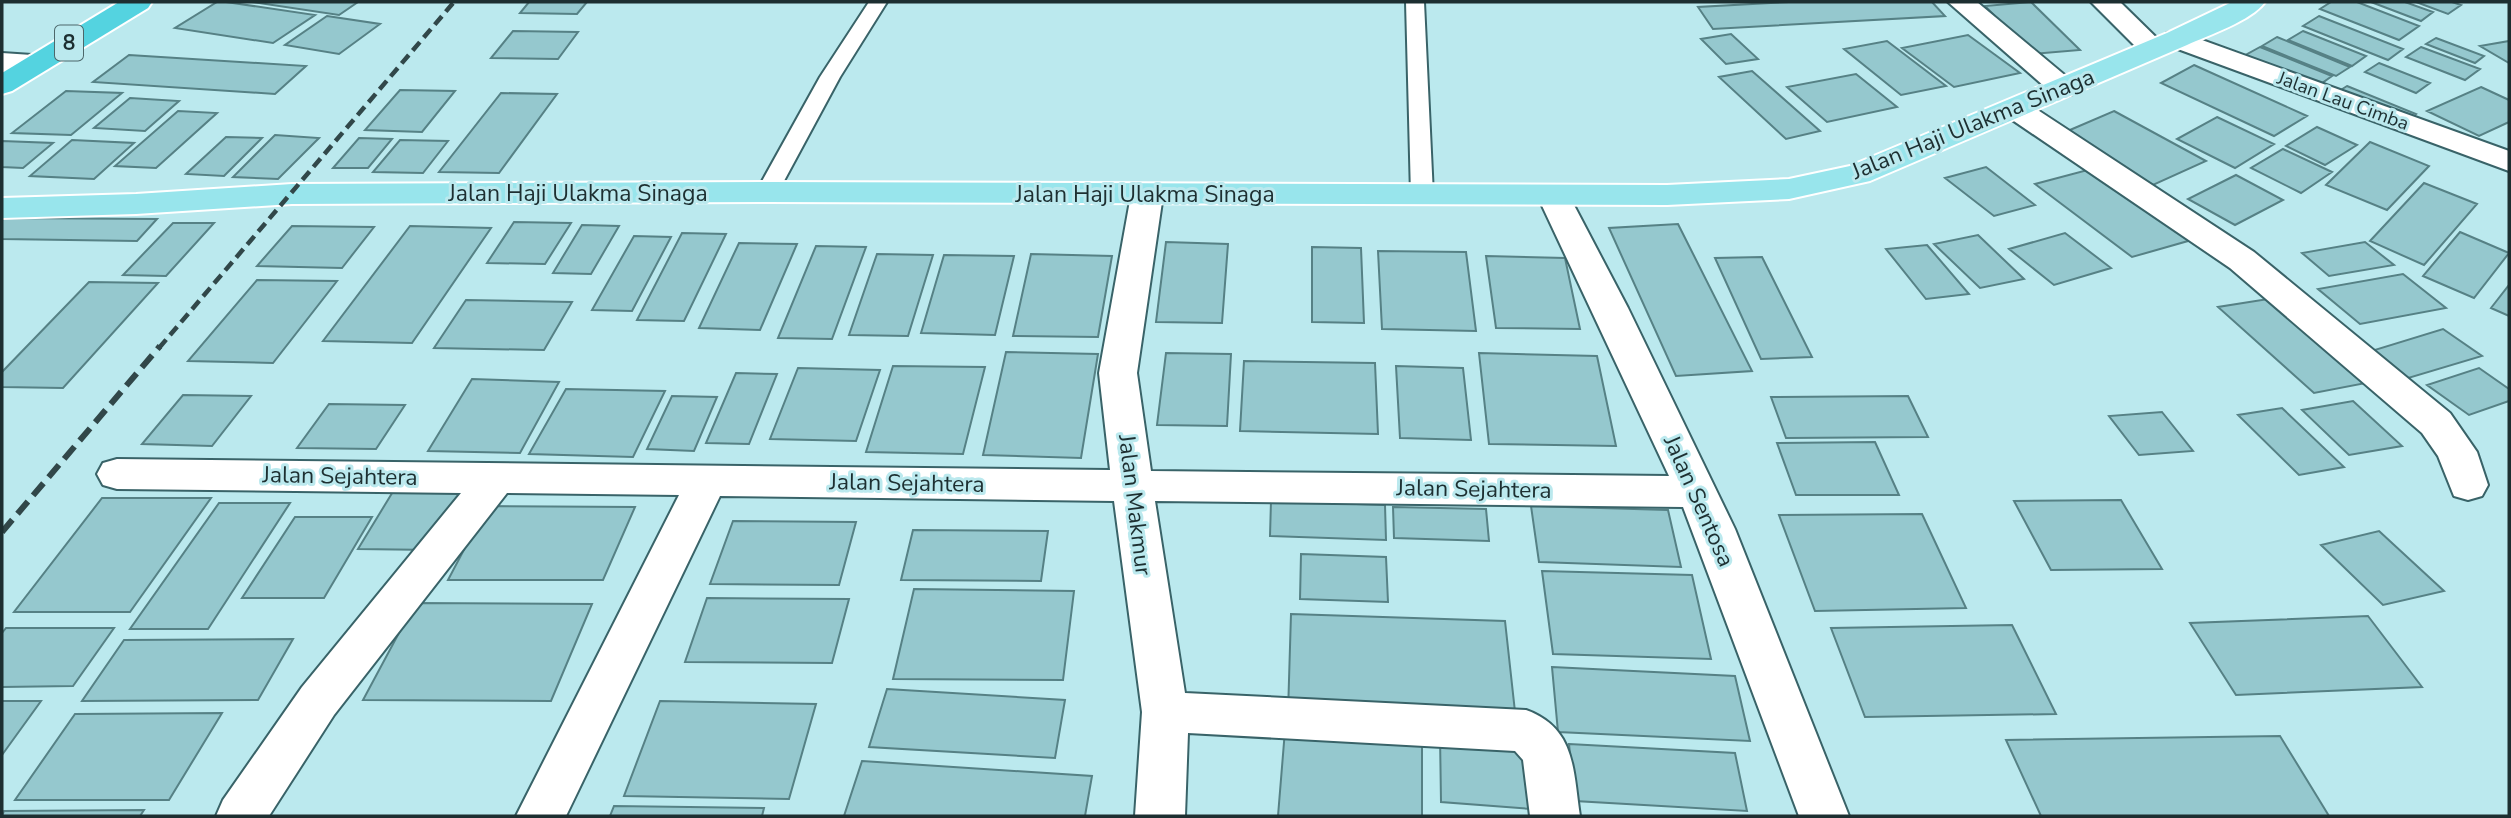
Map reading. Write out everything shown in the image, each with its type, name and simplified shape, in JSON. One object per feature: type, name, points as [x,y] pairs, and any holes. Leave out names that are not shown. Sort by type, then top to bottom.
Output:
[{"type":"highway","name":"8","points":[[2,85],[138,2]]},
{"type":"main road","name":"Jalan Haji Ulakma Sinaga","points":[[2,208],[292,194],[767,192],[1667,195],[1789,189],[1859,174],[2165,44],[2226,17],[2251,2]]},
{"type":"street","points":[[1961,2],[2063,88]]},
{"type":"street","points":[[2104,2],[2165,44]]},
{"type":"street","name":"Jalan Lau Cimba","points":[[2165,44],[2509,162]]},
{"type":"street","points":[[2,62],[37,62]]},
{"type":"street","points":[[2016,109],[2252,268],[2436,424],[2457,452],[2468,485]]},
{"type":"street","name":"Jalan Makmur","points":[[1147,195],[1118,373],[1146,592],[1165,712],[1160,816]]},
{"type":"street","name":"Jalan Sentosa","points":[[1553,195],[1610,308],[1714,529],[1824,816]]},
{"type":"street","name":"Jalan Sejahtera","points":[[117,474],[1697,492]]},
{"type":"street","points":[[241,816],[318,701],[496,478]]},
{"type":"street","points":[[541,816],[707,481]]},
{"type":"street","points":[[1165,712],[1526,731],[1546,751],[1555,816]]},
{"type":"lane","points":[[767,192],[830,77],[877,2]]},
{"type":"lane","points":[[1415,2],[1422,195]]},
{"type":"building","points":[[217,2],[315,15],[273,43],[175,28]]},
{"type":"building","points":[[252,2],[358,2],[339,15]]},
{"type":"building","points":[[529,2],[587,2],[577,14],[520,13]]},
{"type":"building","points":[[1789,2],[1932,2],[1945,16],[1713,29],[1698,7]]},
{"type":"building","points":[[2031,2],[2080,50],[2032,54],[1985,6]]},
{"type":"building","points":[[2331,2],[2357,2],[2419,26],[2399,40],[2320,9]]},
{"type":"building","points":[[2371,2],[2405,2],[2433,12],[2421,21]]},
{"type":"building","points":[[2416,2],[2452,2],[2461,5],[2448,14]]},
{"type":"building","points":[[327,16],[380,24],[339,54],[285,45]]},
{"type":"building","points":[[2319,16],[2403,49],[2388,60],[2303,26]]},
{"type":"building","points":[[513,31],[578,32],[558,59],[491,58]]},
{"type":"building","points":[[2303,31],[2366,56],[2352,66],[2288,40]]},
{"type":"building","points":[[1731,34],[1758,59],[1726,64],[1701,39]]},
{"type":"building","points":[[1968,35],[2020,73],[1954,87],[1902,48]]},
{"type":"building","points":[[2277,37],[2350,67],[2336,76],[2262,46]]},
{"type":"building","points":[[2436,38],[2484,56],[2475,63],[2426,44]]},
{"type":"building","points":[[1887,41],[1946,86],[1901,95],[1844,49]]},
{"type":"building","points":[[2509,41],[2509,63],[2480,46]]},
{"type":"building","points":[[2260,47],[2332,76],[2315,88],[2242,57]]},
{"type":"building","points":[[2421,47],[2480,69],[2465,80],[2406,57]]},
{"type":"building","points":[[129,55],[306,66],[275,94],[93,82]]},
{"type":"building","points":[[2379,63],[2430,83],[2416,93],[2365,72]]},
{"type":"building","points":[[2194,65],[2307,116],[2274,136],[2161,83]]},
{"type":"building","points":[[1752,71],[1820,131],[1786,139],[1719,77]]},
{"type":"building","points":[[1856,74],[1897,107],[1827,122],[1787,87]]},
{"type":"building","points":[[2347,86],[2416,114],[2406,122],[2336,93]]},
{"type":"building","points":[[2481,87],[2509,100],[2509,122],[2479,136],[2427,111]]},
{"type":"building","points":[[400,90],[455,91],[422,132],[365,130]]},
{"type":"building","points":[[66,91],[122,93],[71,135],[12,133]]},
{"type":"building","points":[[501,93],[557,94],[499,173],[439,172]]},
{"type":"building","points":[[130,98],[179,101],[145,131],[94,128]]},
{"type":"building","points":[[178,111],[217,113],[156,168],[115,166]]},
{"type":"building","points":[[2114,111],[2206,161],[2153,185],[2063,133]]},
{"type":"building","points":[[2217,117],[2274,144],[2235,168],[2177,139]]},
{"type":"building","points":[[2317,127],[2357,145],[2325,165],[2286,146]]},
{"type":"building","points":[[275,135],[319,138],[278,179],[233,177]]},
{"type":"building","points":[[226,137],[262,138],[224,176],[186,174]]},
{"type":"building","points":[[359,138],[392,139],[368,168],[333,168]]},
{"type":"building","points":[[72,140],[134,143],[94,179],[30,176]]},
{"type":"building","points":[[400,140],[448,141],[423,173],[373,172]]},
{"type":"building","points":[[2,141],[53,143],[23,168],[2,167]]},
{"type":"building","points":[[2370,142],[2429,166],[2387,210],[2326,185]]},
{"type":"building","points":[[2283,149],[2332,172],[2301,193],[2251,168]]},
{"type":"building","points":[[1986,167],[2035,205],[1994,216],[1945,178]]},
{"type":"building","points":[[2095,168],[2195,239],[2132,257],[2035,184]]},
{"type":"building","points":[[2236,175],[2283,200],[2235,225],[2188,199]]},
{"type":"building","points":[[2424,183],[2477,204],[2424,265],[2370,241]]},
{"type":"building","points":[[4,218],[157,219],[137,241],[2,239]]},
{"type":"building","points":[[514,222],[571,223],[545,264],[487,263]]},
{"type":"building","points":[[173,223],[214,223],[166,276],[123,275]]},
{"type":"building","points":[[1678,224],[1752,371],[1676,376],[1609,228]]},
{"type":"building","points":[[582,225],[619,226],[591,274],[553,273]]},
{"type":"building","points":[[292,226],[374,227],[342,268],[257,266]]},
{"type":"building","points":[[410,226],[491,228],[412,343],[323,341]]},
{"type":"building","points":[[2460,232],[2509,253],[2474,298],[2423,276]]},
{"type":"building","points":[[682,233],[726,234],[684,321],[637,320]]},
{"type":"building","points":[[2065,233],[2111,268],[2054,285],[2009,249]]},
{"type":"building","points":[[1978,235],[2024,279],[1980,288],[1934,244]]},
{"type":"building","points":[[634,236],[671,237],[632,311],[592,310]]},
{"type":"building","points":[[1166,242],[1228,244],[1222,323],[1156,322]]},
{"type":"building","points":[[2365,242],[2394,265],[2329,276],[2302,253]]},
{"type":"building","points":[[739,243],[797,244],[760,330],[699,328]]},
{"type":"building","points":[[1927,245],[1969,294],[1926,299],[1886,249]]},
{"type":"building","points":[[816,246],[866,247],[832,339],[778,338]]},
{"type":"building","points":[[1312,247],[1361,248],[1364,323],[1312,322]]},
{"type":"building","points":[[1378,251],[1466,252],[1476,331],[1382,329]]},
{"type":"building","points":[[877,254],[933,255],[908,336],[849,335]]},
{"type":"building","points":[[1031,254],[1112,256],[1098,337],[1013,336]]},
{"type":"building","points":[[944,255],[1014,256],[995,335],[921,333]]},
{"type":"building","points":[[1486,256],[1565,258],[1580,329],[1496,328]]},
{"type":"building","points":[[1762,257],[1812,357],[1761,359],[1715,258]]},
{"type":"building","points":[[2403,274],[2446,308],[2360,324],[2318,289]]},
{"type":"building","points":[[257,280],[337,281],[273,363],[188,361]]},
{"type":"building","points":[[89,282],[158,283],[63,388],[2,387],[2,372]]},
{"type":"building","points":[[2509,285],[2509,316],[2491,308]]},
{"type":"building","points":[[2268,299],[2366,383],[2314,393],[2218,307]]},
{"type":"building","points":[[466,300],[572,302],[544,350],[434,348]]},
{"type":"building","points":[[2443,329],[2482,356],[2405,379],[2368,352]]},
{"type":"building","points":[[1006,352],[1098,354],[1081,458],[983,455]]},
{"type":"building","points":[[1166,353],[1231,354],[1227,426],[1157,425]]},
{"type":"building","points":[[1479,353],[1597,356],[1616,446],[1489,444]]},
{"type":"building","points":[[1244,361],[1375,363],[1378,434],[1240,431]]},
{"type":"building","points":[[893,366],[985,367],[963,454],[866,452]]},
{"type":"building","points":[[1396,366],[1463,368],[1471,440],[1400,438]]},
{"type":"building","points":[[798,368],[880,370],[856,441],[770,439]]},
{"type":"building","points":[[2479,368],[2509,389],[2509,401],[2469,415],[2427,385]]},
{"type":"building","points":[[736,373],[777,374],[749,444],[706,443]]},
{"type":"building","points":[[472,379],[559,382],[520,453],[428,451]]},
{"type":"building","points":[[566,389],[665,391],[633,457],[529,454]]},
{"type":"building","points":[[183,395],[251,396],[212,446],[142,444]]},
{"type":"building","points":[[672,396],[717,397],[694,451],[647,449]]},
{"type":"building","points":[[1908,396],[1928,437],[1786,438],[1771,397]]},
{"type":"building","points":[[2353,401],[2402,446],[2349,455],[2302,410]]},
{"type":"building","points":[[329,404],[405,405],[376,449],[297,448]]},
{"type":"building","points":[[2282,408],[2344,467],[2299,475],[2238,415]]},
{"type":"building","points":[[2162,412],[2193,451],[2139,455],[2109,416]]},
{"type":"building","points":[[1875,442],[1899,495],[1796,495],[1777,443]]},
{"type":"building","points":[[397,485],[468,486],[434,550],[358,549]]},
{"type":"building","points":[[102,498],[211,498],[130,612],[14,612]]},
{"type":"building","points":[[2121,500],[2162,569],[2051,570],[2014,501]]},
{"type":"building","points":[[1271,501],[1385,505],[1386,540],[1270,536]]},
{"type":"building","points":[[219,503],[290,503],[208,629],[130,629]]},
{"type":"building","points":[[487,506],[635,507],[603,580],[448,580]]},
{"type":"building","points":[[1531,506],[1668,510],[1681,567],[1539,562]]},
{"type":"building","points":[[1393,507],[1486,509],[1489,541],[1394,538]]},
{"type":"building","points":[[1922,514],[1966,608],[1815,611],[1779,515]]},
{"type":"building","points":[[295,517],[372,517],[324,598],[242,598]]},
{"type":"building","points":[[733,521],[856,522],[839,585],[710,584]]},
{"type":"building","points":[[913,530],[1048,531],[1041,581],[901,580]]},
{"type":"building","points":[[2379,531],[2444,591],[2383,605],[2321,545]]},
{"type":"building","points":[[1301,554],[1386,557],[1388,602],[1300,599]]},
{"type":"building","points":[[1542,571],[1692,575],[1711,659],[1553,654]]},
{"type":"building","points":[[914,589],[1074,591],[1063,680],[893,679]]},
{"type":"building","points":[[707,598],[849,599],[832,663],[685,662]]},
{"type":"building","points":[[415,603],[592,604],[551,701],[363,700]]},
{"type":"building","points":[[1291,614],[1505,621],[1516,721],[1288,713]]},
{"type":"building","points":[[2368,616],[2422,687],[2236,695],[2190,623]]},
{"type":"building","points":[[2012,625],[2056,714],[1865,717],[1831,628]]},
{"type":"building","points":[[6,628],[114,628],[73,686],[2,687],[2,633]]},
{"type":"building","points":[[293,639],[258,700],[82,701],[124,640]]},
{"type":"building","points":[[1552,667],[1735,676],[1750,741],[1558,732]]},
{"type":"building","points":[[887,689],[1065,700],[1055,758],[869,747]]},
{"type":"building","points":[[2,701],[41,701],[2,755]]},
{"type":"building","points":[[660,701],[816,704],[789,799],[624,796]]},
{"type":"building","points":[[222,713],[169,800],[15,800],[75,714]]},
{"type":"building","points":[[1285,730],[1422,740],[1422,816],[1278,816]]},
{"type":"building","points":[[1440,735],[1526,741],[1531,809],[1441,802]]},
{"type":"building","points":[[2280,736],[2329,816],[2041,816],[2006,740]]},
{"type":"building","points":[[1569,744],[1735,753],[1747,811],[1575,801]]},
{"type":"building","points":[[862,761],[1092,776],[1085,816],[844,816]]},
{"type":"building","points":[[614,806],[764,808],[762,816],[610,816]]},
{"type":"building","points":[[144,810],[140,816],[2,816],[4,811]]},
{"type":"railway","points":[[159,348],[454,2]]},
{"type":"railway","points":[[2,532],[160,346]]}]
